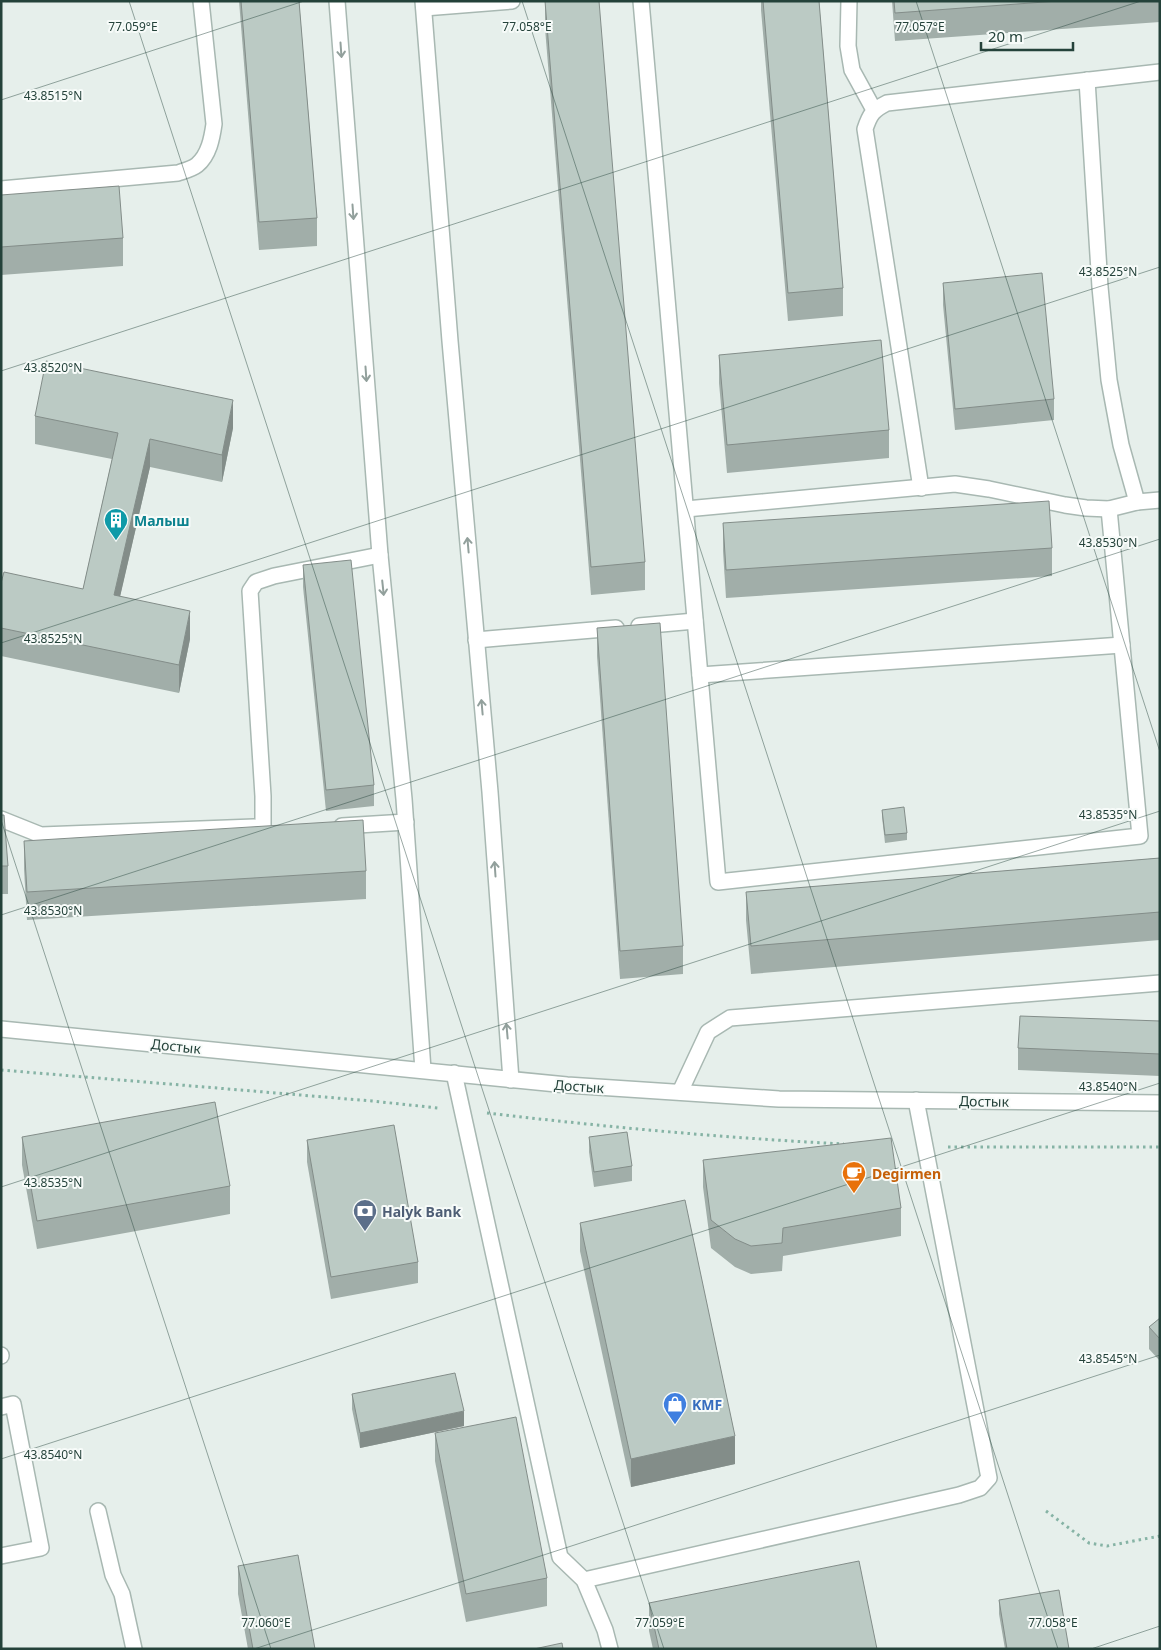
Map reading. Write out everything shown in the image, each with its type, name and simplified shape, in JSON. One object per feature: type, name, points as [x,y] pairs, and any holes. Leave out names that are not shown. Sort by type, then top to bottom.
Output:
[{"type":"lane","points":[[1,189],[178,173],[196,166],[205,154],[212,139],[214,124],[200,1]]},
{"type":"lane","points":[[337,1],[380,555],[406,822],[423,1070]]},
{"type":"lane","points":[[511,1080],[490,792],[450,341],[424,5],[512,1]]},
{"type":"lane","points":[[641,1],[718,882],[1140,836],[1109,509]]},
{"type":"lane","points":[[849,1],[848,46],[852,70],[874,110]]},
{"type":"lane","points":[[921,488],[864,129],[868,118],[874,110],[887,103],[899,101],[1160,72]]},
{"type":"lane","points":[[1087,80],[1108,380],[1121,445],[1137,502]]},
{"type":"lane","points":[[686,508],[955,484],[1065,505],[1109,509],[1137,502],[1160,500]]},
{"type":"lane","points":[[263,827],[263,796],[250,591],[256,582],[274,576],[380,555]]},
{"type":"lane","points":[[476,640],[695,621]]},
{"type":"lane","points":[[700,675],[1122,645]]},
{"type":"lane","points":[[1,819],[41,835],[281,827]]},
{"type":"lane","points":[[326,827],[406,822]]},
{"type":"lane","points":[[680,1092],[708,1032],[730,1018],[1160,983]]},
{"type":"lane","name":"Достык","points":[[1,1029],[454,1073],[567,1086],[779,1098],[1160,1103]]},
{"type":"lane","points":[[454,1073],[560,1557],[584,1580],[605,1630],[610,1649]]},
{"type":"lane","points":[[584,1580],[959,1495],[980,1488],[989,1478],[916,1100]]},
{"type":"lane","points":[[1,1407],[13,1404],[41,1548],[1,1556]]},
{"type":"lane","points":[[98,1511],[113,1575],[122,1594],[134,1649]]},
{"type":"path","points":[[1,1070],[372,1100],[439,1108]]},
{"type":"path","points":[[478,1112],[748,1139],[847,1144]]},
{"type":"path","points":[[946,1148],[1160,1147]]},
{"type":"path","points":[[1046,1511],[1089,1543],[1107,1546],[1160,1536]]},
{"type":"building","points":[[241,1],[299,1],[317,218],[259,222]]},
{"type":"building","points":[[545,1],[599,1],[645,562],[591,567]]},
{"type":"building","points":[[763,1],[819,1],[843,288],[788,293]]},
{"type":"building","points":[[894,1],[1058,1],[895,13]]},
{"type":"building","points":[[119,186],[123,238],[1,247],[1,195]]},
{"type":"building","points":[[1042,273],[1054,399],[955,409],[943,283]]},
{"type":"building","points":[[881,340],[889,430],[727,445],[719,355]]},
{"type":"building","points":[[46,361],[233,400],[222,455],[150,439],[114,595],[190,611],[179,665],[1,628],[1,583],[4,572],[83,589],[118,433],[35,416]]},
{"type":"building","points":[[1049,501],[1052,548],[726,570],[723,523]]},
{"type":"building","points":[[351,560],[374,785],[326,790],[303,565]]},
{"type":"building","points":[[660,623],[683,946],[620,951],[597,628]]},
{"type":"building","points":[[904,807],[907,833],[885,835],[882,810]]},
{"type":"building","points":[[1,815],[4,815],[8,866],[1,866]]},
{"type":"building","points":[[363,820],[366,871],[27,892],[24,841]]},
{"type":"building","points":[[1160,858],[1160,912],[751,946],[746,892]]},
{"type":"building","points":[[1020,1016],[1160,1021],[1160,1054],[1018,1048]]},
{"type":"building","points":[[215,1102],[230,1186],[37,1221],[22,1137]]},
{"type":"building","points":[[394,1125],[418,1262],[331,1277],[307,1140]]},
{"type":"building","points":[[627,1132],[632,1166],[594,1172],[589,1137]]},
{"type":"building","points":[[891,1138],[901,1208],[783,1228],[782,1243],[751,1246],[735,1239],[711,1220],[703,1160]]},
{"type":"building","points":[[685,1200],[735,1436],[631,1459],[580,1223]]},
{"type":"building","points":[[1160,1318],[1160,1339],[1149,1327]]},
{"type":"building","points":[[455,1373],[464,1411],[360,1433],[352,1394]]},
{"type":"building","points":[[516,1417],[547,1578],[466,1594],[435,1433]]},
{"type":"building","points":[[298,1555],[315,1649],[253,1649],[238,1566]]},
{"type":"building","points":[[859,1561],[877,1649],[659,1649],[649,1603]]},
{"type":"building","points":[[1059,1590],[1069,1649],[1007,1649],[999,1600]]},
{"type":"building","points":[[562,1643],[563,1649],[534,1649]]},
{"type":"place","name":"Малыш","points":[[116,541]]},
{"type":"place","name":"Degirmen","points":[[854,1194]]},
{"type":"place","name":"Halyk Bank","points":[[365,1232]]},
{"type":"place","name":"KMF","points":[[675,1425]]}]
